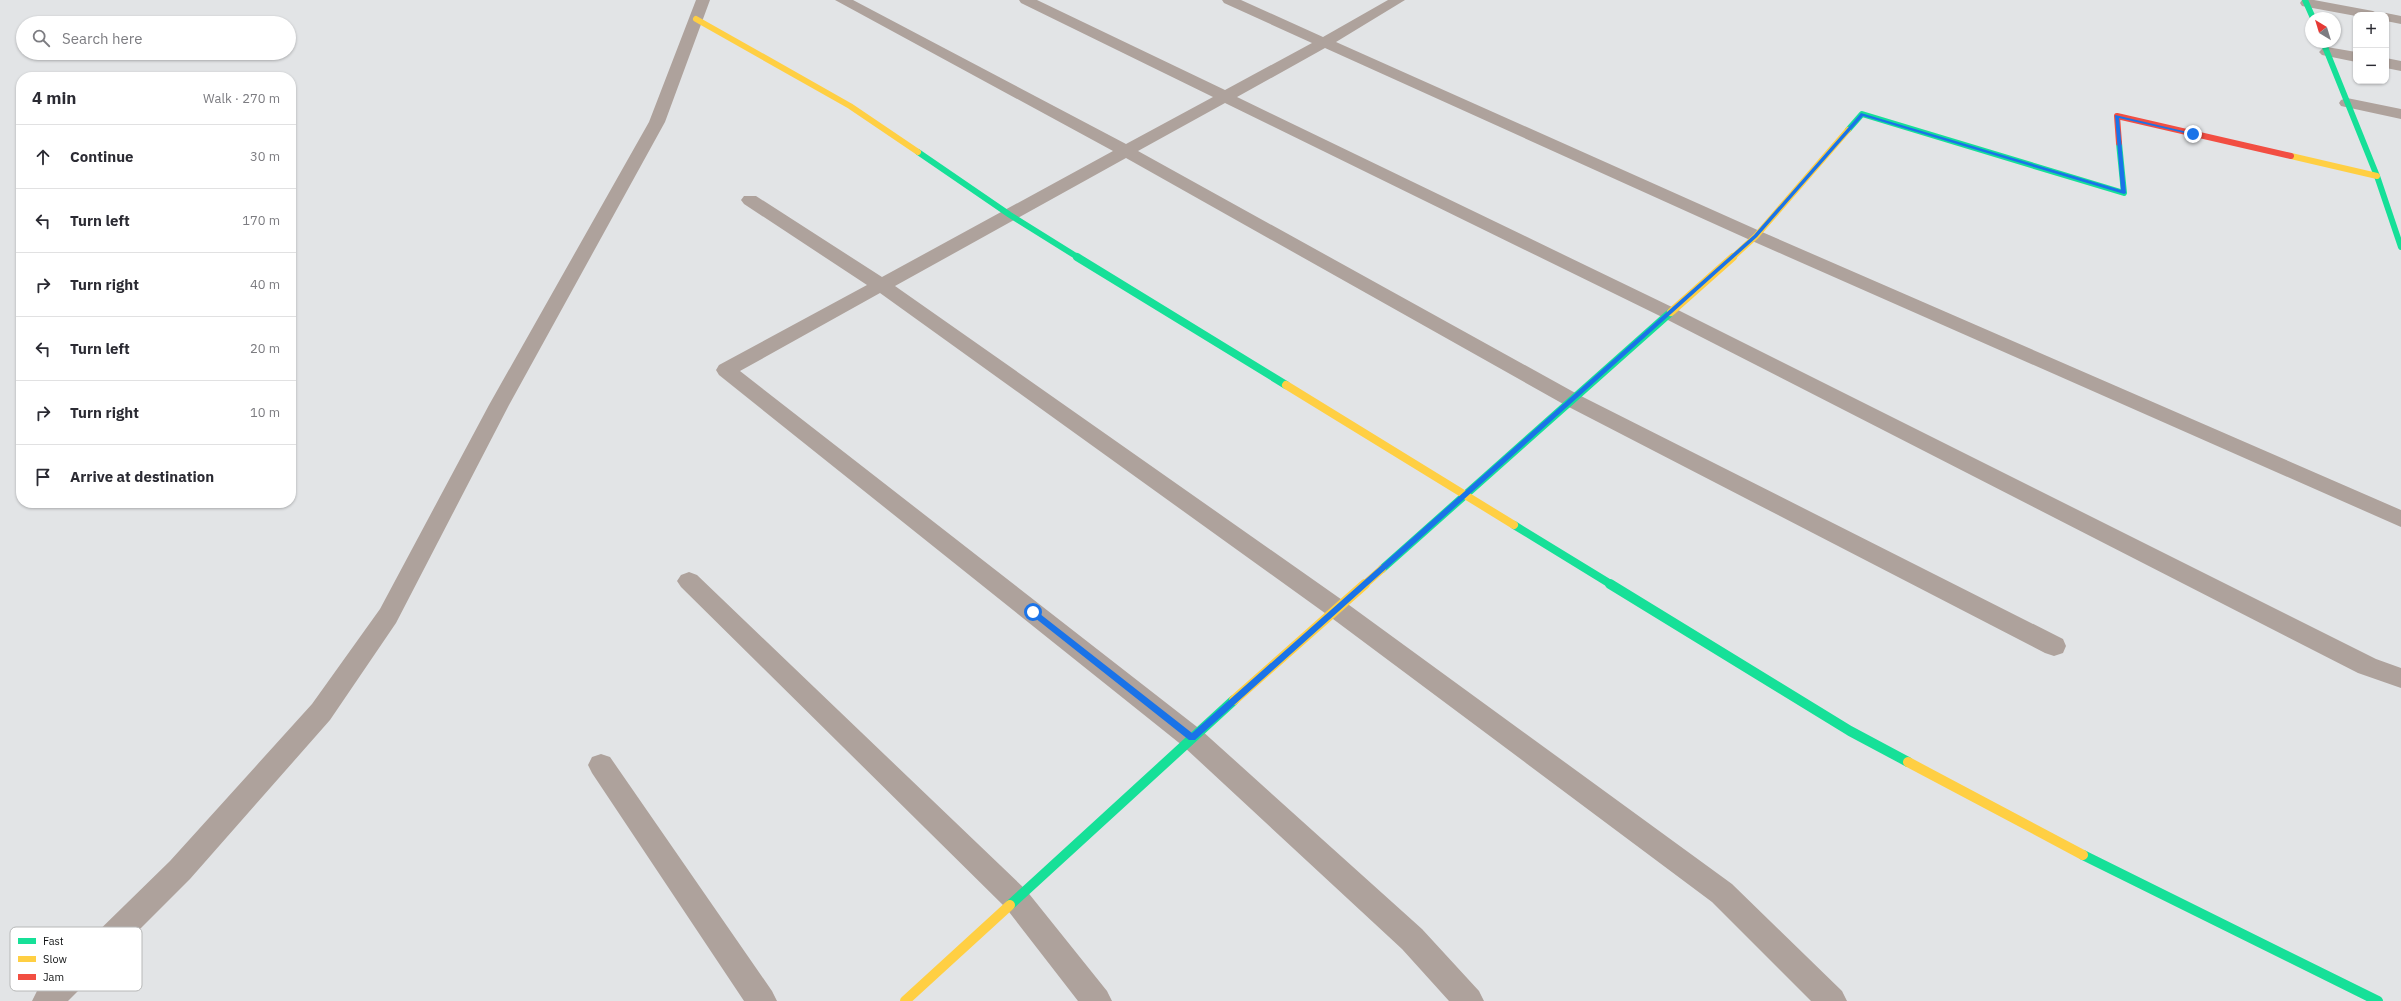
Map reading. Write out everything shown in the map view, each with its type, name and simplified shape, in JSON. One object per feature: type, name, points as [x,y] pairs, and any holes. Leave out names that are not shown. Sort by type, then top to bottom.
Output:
[{"type":"street","points":[[842,0],[1126,151],[1572,400],[2054,646]]},
{"type":"street","points":[[1026,0],[1226,96],[1669,313],[2367,666],[2401,678]]},
{"type":"street","points":[[1230,0],[1756,236],[2401,519]]},
{"type":"street","points":[[1398,0],[1325,42],[726,370],[1192,738],[1412,939],[1469,1001]]},
{"type":"street","points":[[2306,2],[2358,12]]},
{"type":"street","points":[[2306,2],[2310,12]]},
{"type":"street","points":[[122,927],[180,870],[316,718],[388,616],[499,405],[658,122],[700,9],[850,106],[1010,215],[1467,494],[1850,731],[2060,844],[2378,1001]]},
{"type":"street","points":[[2389,18],[2401,20]]},
{"type":"street","points":[[2325,48],[2377,176],[2401,247]]},
{"type":"street","points":[[2328,48],[2353,56]]},
{"type":"street","points":[[2389,64],[2401,66]]},
{"type":"street","points":[[2347,103],[2401,114]]},
{"type":"street","points":[[905,1001],[1192,738],[1756,236],[1862,114],[2124,193],[2116,116],[2377,176]]},
{"type":"street","points":[[750,200],[881,285],[1337,609],[1722,893],[1832,1001]]},
{"type":"street","points":[[689,581],[1016,899],[1097,1001]]},
{"type":"street","points":[[601,764],[762,1001]]},
{"type":"street","points":[[47,1001],[57,991]]},
{"type":"traffic: fast","points":[[2305,0],[2310,12]]},
{"type":"traffic: fast","points":[[2325,48],[2377,176],[2401,247]]},
{"type":"traffic: fast","points":[[1848,130],[1862,114],[2124,193],[2119,143]]},
{"type":"traffic: fast","points":[[918,152],[1010,215],[1286,385]]},
{"type":"traffic: fast","points":[[1382,569],[1671,312]]},
{"type":"traffic: fast","points":[[1514,525],[1850,731],[1908,762]]},
{"type":"traffic: fast","points":[[1010,905],[1234,700]]},
{"type":"traffic: fast","points":[[2083,855],[2378,1001]]},
{"type":"traffic: slow","points":[[696,19],[850,106],[918,152]]},
{"type":"traffic: slow","points":[[1671,312],[1756,236],[1848,130]]},
{"type":"traffic: slow","points":[[2291,156],[2377,176]]},
{"type":"traffic: slow","points":[[1286,385],[1514,525]]},
{"type":"traffic: slow","points":[[1234,700],[1382,569]]},
{"type":"traffic: slow","points":[[1908,762],[2083,855]]},
{"type":"traffic: slow","points":[[905,1001],[1010,905]]},
{"type":"traffic: jam","points":[[2119,143],[2117,116],[2291,156]]},
{"type":"route","points":[[1033,612],[1192,738],[1756,236],[1862,114],[2124,193],[2116,116],[2193,134]]}]
